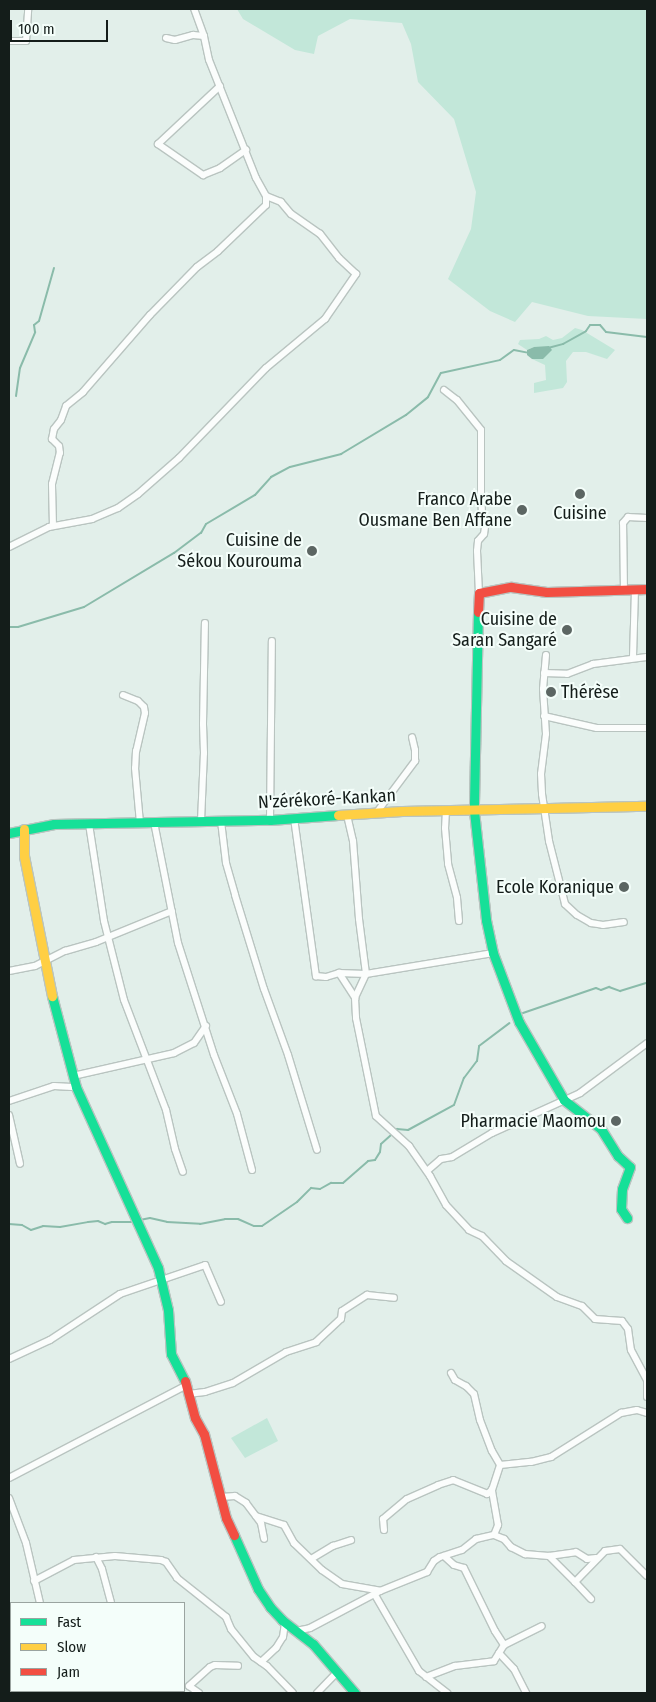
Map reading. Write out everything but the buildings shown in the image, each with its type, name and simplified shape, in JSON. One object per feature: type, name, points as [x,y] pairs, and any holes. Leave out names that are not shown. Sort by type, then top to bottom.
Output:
[{"type":"main road","points":[[627,1218],[621,1209],[622,1189],[630,1167],[618,1156],[601,1129],[564,1100],[519,1022],[493,953],[486,920],[474,811],[479,593],[511,587],[547,592],[635,591],[647,589]]},
{"type":"main road","name":"N'zérékoré-Kankan","points":[[9,833],[54,824],[270,820],[446,810],[474,811],[647,806]]},
{"type":"main road","points":[[24,829],[24,856],[45,962],[56,1016],[76,1087],[100,1142],[126,1193],[162,1278],[171,1332],[171,1354],[188,1389],[195,1418],[204,1434],[226,1518],[258,1589],[270,1607],[285,1622],[313,1644],[355,1693]]},
{"type":"street","points":[[9,41],[26,41],[28,9]]},
{"type":"street","points":[[52,526],[52,484],[60,453],[59,446],[52,439],[54,429],[61,420],[66,406],[83,392],[150,315],[197,267],[232,239],[266,206],[266,196],[256,178],[209,60],[204,36],[194,9]]},
{"type":"street","points":[[166,38],[175,40],[192,35],[204,36]]},
{"type":"street","points":[[220,86],[158,144],[203,175],[220,168],[246,150]]},
{"type":"street","points":[[9,547],[52,526],[92,519],[118,508],[138,494],[179,458],[266,368],[324,319],[356,274],[339,258],[320,234],[291,214],[281,202],[266,196]]},
{"type":"street","points":[[444,390],[457,400],[480,430],[482,512],[486,520],[477,551],[479,593]]},
{"type":"street","points":[[624,591],[623,523],[628,517],[647,518]]},
{"type":"street","points":[[633,657],[635,591]]},
{"type":"street","points":[[201,821],[204,762],[205,623]]},
{"type":"street","points":[[270,820],[272,641]]},
{"type":"street","points":[[546,656],[544,673],[546,734],[541,774],[543,808],[566,904],[577,915],[590,923],[624,922]]},
{"type":"street","points":[[544,673],[567,674],[593,664],[633,657],[647,657]]},
{"type":"street","points":[[124,695],[138,701],[144,707],[145,713],[136,751],[135,768],[140,823]]},
{"type":"street","points":[[544,716],[597,728],[647,728]]},
{"type":"street","points":[[377,813],[415,761],[416,750],[412,737]]},
{"type":"street","points":[[446,810],[445,828],[448,864],[457,898],[459,922]]},
{"type":"street","points":[[347,815],[353,841],[359,918],[366,974],[355,998]]},
{"type":"street","points":[[294,818],[316,976],[366,974],[493,953]]},
{"type":"street","points":[[221,821],[226,864],[264,989],[288,1055],[316,1150]]},
{"type":"street","points":[[154,822],[178,943],[214,1055],[237,1114],[252,1170]]},
{"type":"street","points":[[89,824],[109,938],[124,1000],[166,1110],[175,1149],[183,1172]]},
{"type":"street","points":[[9,971],[18,971],[45,962],[66,951],[109,938],[172,911]]},
{"type":"street","points":[[339,974],[355,998],[359,1042],[376,1116],[409,1146],[427,1171],[446,1205],[469,1230],[482,1236],[506,1261],[557,1297],[582,1306],[595,1319],[622,1321],[628,1330],[631,1350],[647,1380],[647,1397]]},
{"type":"street","points":[[73,1076],[174,1053],[194,1043],[206,1026]]},
{"type":"street","points":[[427,1171],[441,1159],[452,1158],[492,1132],[580,1093],[647,1043]]},
{"type":"street","points":[[9,1101],[54,1086],[76,1087]]},
{"type":"street","points":[[9,1116],[20,1164]]},
{"type":"street","points":[[9,1359],[50,1340],[120,1294],[204,1265],[221,1302]]},
{"type":"street","points":[[9,1478],[188,1389],[205,1392],[233,1383],[286,1352],[316,1342],[341,1319],[342,1311],[367,1295],[394,1298]]},
{"type":"street","points":[[451,1373],[454,1380],[466,1386],[474,1394],[487,1438],[500,1465],[492,1490],[498,1526],[494,1536]]},
{"type":"street","points":[[500,1465],[530,1462],[551,1456],[621,1413],[637,1410],[647,1413]]},
{"type":"street","points":[[384,1530],[383,1519],[408,1499],[438,1485],[453,1480],[487,1494],[492,1490]]},
{"type":"street","points":[[220,1497],[235,1496],[246,1503],[261,1523],[264,1539]]},
{"type":"street","points":[[9,1498],[26,1543],[40,1602]]},
{"type":"street","points":[[256,1516],[284,1525],[294,1543],[342,1584],[378,1593]]},
{"type":"street","points":[[296,1630],[310,1628],[378,1593],[427,1572],[434,1561],[462,1550],[476,1539],[494,1536],[504,1539],[512,1547],[526,1554],[549,1556],[576,1552],[587,1559],[596,1558]]},
{"type":"street","points":[[311,1559],[333,1546],[351,1540]]},
{"type":"street","points":[[575,1582],[596,1558],[605,1551],[620,1549],[647,1576]]},
{"type":"street","points":[[444,1556],[454,1565],[464,1568],[494,1631],[504,1645]]},
{"type":"street","points":[[549,1556],[591,1598]]},
{"type":"street","points":[[34,1581],[74,1560],[96,1557],[141,1557],[166,1562],[177,1578],[226,1617],[231,1629],[254,1657],[293,1693]]},
{"type":"street","points":[[96,1557],[102,1569],[111,1602]]},
{"type":"street","points":[[378,1593],[407,1653],[426,1677],[447,1693]]},
{"type":"street","points":[[261,1662],[276,1648],[283,1637],[285,1622]]},
{"type":"street","points":[[426,1677],[456,1666],[494,1661],[504,1645],[542,1626]]},
{"type":"street","points":[[499,1653],[514,1669],[526,1693]]},
{"type":"street","points":[[199,1693],[189,1686],[210,1667],[215,1665],[238,1666]]},
{"type":"street","points":[[317,1693],[336,1673]]},
{"type":"shaded area","points":[[237,9],[647,9],[647,319],[588,316],[532,302],[515,322],[490,311],[448,279],[471,229],[476,192],[454,119],[418,82],[411,44],[402,23],[350,19],[318,36],[314,54],[295,50],[243,19]]},
{"type":"shaded area","points":[[575,328],[582,330],[615,350],[607,359],[586,352],[573,352],[566,361],[567,382],[563,388],[534,393],[534,383],[546,380],[545,365],[532,359],[543,359],[534,347],[527,350],[518,344],[520,340],[539,339],[546,336],[553,340],[562,338]]},
{"type":"shaded area","points":[[549,346],[552,350],[543,359],[532,359],[527,355],[527,350],[534,347]]},
{"type":"shaded area","points":[[267,1418],[278,1441],[245,1458],[231,1438]]},
{"type":"waterway","points":[[16,396],[20,368],[35,332],[34,325],[39,321],[54,268]]},
{"type":"waterway","points":[[548,348],[563,344],[586,331],[590,325],[600,325],[606,332],[647,337]]},
{"type":"waterway","points":[[9,627],[18,627],[84,607],[174,553],[201,533],[206,524],[255,495],[271,477],[290,467],[341,454],[406,415],[428,397],[441,373],[500,360],[514,350],[529,353]]},
{"type":"waterway","points":[[523,1013],[596,988],[601,990],[609,987],[620,991],[647,983]]},
{"type":"waterway","points":[[395,1131],[397,1129],[408,1130],[454,1105],[464,1078],[477,1061],[479,1046],[509,1023]]},
{"type":"waterway","points":[[140,1220],[150,1218],[167,1222],[200,1224],[225,1219],[238,1219],[254,1226],[262,1226],[297,1202],[311,1188],[320,1189],[331,1183],[343,1183],[368,1161],[375,1160],[380,1152],[381,1144],[392,1134]]},
{"type":"waterway","points":[[9,1224],[22,1225],[31,1230],[43,1226],[60,1227],[98,1221],[105,1224],[133,1222]]},
{"type":"traffic: fast","points":[[478,612],[474,811],[486,920],[493,953],[519,1022],[564,1100],[601,1129],[618,1156],[630,1167],[622,1189],[621,1209],[627,1218]]},
{"type":"traffic: fast","points":[[9,833],[54,824],[270,820],[338,815]]},
{"type":"traffic: fast","points":[[52,996],[76,1087],[158,1268],[168,1310],[171,1354],[185,1381]]},
{"type":"traffic: fast","points":[[234,1535],[258,1589],[270,1607],[282,1620],[313,1644],[355,1693]]},
{"type":"traffic: slow","points":[[338,815],[402,811],[647,806]]},
{"type":"traffic: slow","points":[[24,829],[24,856],[52,996]]},
{"type":"traffic: jam","points":[[478,612],[479,593],[511,587],[547,592],[647,589]]},
{"type":"traffic: jam","points":[[185,1381],[195,1418],[204,1434],[226,1518],[234,1535]]},
{"type":"place","name":"Cuisine","points":[[580,494]]},
{"type":"place","name":"Franco Arabe Ousmane Ben Affane","points":[[522,510]]},
{"type":"place","name":"Cuisine de Sékou Kourouma","points":[[312,551]]},
{"type":"place","name":"Cuisine de Saran Sangaré","points":[[567,630]]},
{"type":"place","name":"Thérèse","points":[[551,692]]},
{"type":"place","name":"Ecole Koranique","points":[[624,887]]},
{"type":"place","name":"Pharmacie Maomou","points":[[616,1121]]}]
